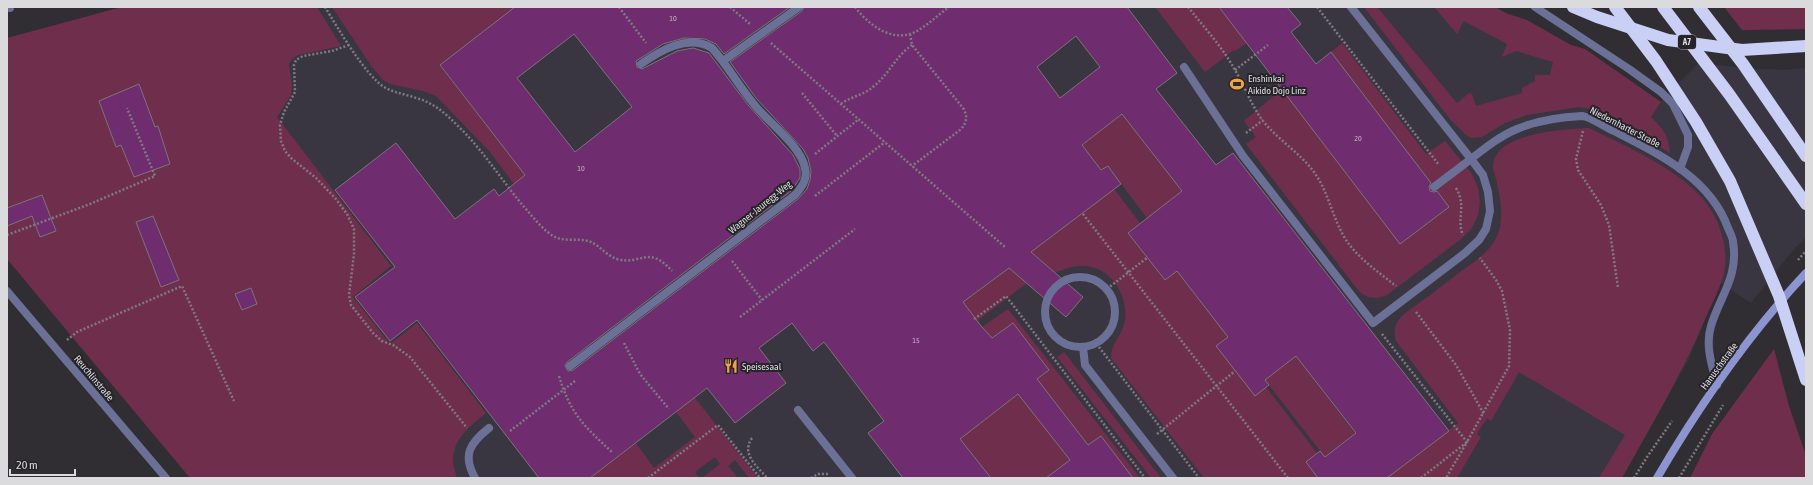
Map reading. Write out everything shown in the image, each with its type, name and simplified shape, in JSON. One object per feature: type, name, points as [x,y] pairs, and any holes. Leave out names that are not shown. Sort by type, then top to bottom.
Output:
[{"type":"highway","name":"A7","points":[[1573,7],[1597,17],[1668,40],[1742,50],[1806,46]]},
{"type":"highway","points":[[1615,7],[1660,67],[1696,122],[1730,181],[1779,296],[1806,380]]},
{"type":"highway","points":[[1663,7],[1729,94],[1806,204]]},
{"type":"highway","points":[[1699,7],[1743,64],[1806,156]]},
{"type":"street","points":[[723,61],[799,7]]},
{"type":"street","points":[[1184,67],[1238,149],[1373,323],[1465,253],[1479,240],[1486,229],[1490,211],[1488,192],[1483,175],[1351,7]]},
{"type":"street","points":[[1535,7],[1629,69],[1661,92],[1673,104],[1688,135],[1688,147],[1680,169]]},
{"type":"street","points":[[641,64],[655,54],[671,46],[697,42],[712,48],[758,109],[781,131],[804,163]]},
{"type":"street","name":"Niedernharter Straße","points":[[1434,187],[1494,142],[1516,130],[1535,124],[1583,116],[1647,148],[1689,174],[1708,192],[1723,215],[1733,242],[1733,270],[1726,292],[1711,326],[1708,344],[1717,385]]},
{"type":"street","name":"Wagner-Jauregg-Weg","points":[[570,366],[795,195],[802,187],[806,178],[804,163]]},
{"type":"street","name":"Hanuschstraße","points":[[1657,478],[1717,385],[1752,338],[1806,273]]},
{"type":"street","points":[[1073,277],[1084,277],[1094,280],[1107,289],[1112,297],[1116,308],[1115,320],[1110,331],[1096,344],[1083,347],[1066,345],[1056,338],[1049,329],[1045,318],[1044,307],[1048,296],[1055,287],[1064,280],[1073,277]]},
{"type":"street","name":"Reuchlinstraße","points":[[7,291],[166,478]]},
{"type":"street","points":[[1083,347],[1085,364],[1173,478]]},
{"type":"street","points":[[798,410],[852,478]]},
{"type":"street","points":[[475,478],[468,462],[469,454],[477,439],[489,428]]},
{"type":"path","points":[[325,7],[363,64],[384,87],[395,93],[439,107],[448,115],[478,149],[506,186],[540,226],[553,236],[569,241],[586,240],[617,259],[655,258],[663,262],[681,282]]},
{"type":"path","points":[[619,7],[655,54]]},
{"type":"path","points":[[730,7],[1005,247]]},
{"type":"path","points":[[855,7],[864,19],[875,28],[892,34],[910,34],[924,26],[949,7]]},
{"type":"path","points":[[1188,7],[1235,70],[1249,99],[1263,120],[1277,137],[1301,157],[1315,173],[1347,241],[1386,279],[1396,286]]},
{"type":"path","points":[[1317,7],[1448,177],[1461,198],[1462,206],[1460,229],[1464,238]]},
{"type":"path","points":[[910,34],[912,45],[963,108],[967,116],[964,126],[960,130],[912,166]]},
{"type":"path","points":[[350,45],[332,51],[302,56],[296,60],[294,65],[295,92],[284,112],[280,125],[281,141],[285,151],[291,158],[316,178],[335,198],[347,214],[354,229],[354,254],[349,294],[351,305],[373,333],[382,341],[393,345],[410,357],[477,439]]},
{"type":"path","points":[[841,104],[871,89],[882,79],[900,54],[912,45]]},
{"type":"path","points":[[1235,70],[1268,45]]},
{"type":"path","points":[[802,93],[837,136]]},
{"type":"path","points":[[7,235],[90,204],[155,176],[127,108]]},
{"type":"path","points":[[1583,116],[1584,128],[1576,159],[1578,170],[1601,205],[1609,225],[1618,288]]},
{"type":"path","points":[[804,163],[859,119]]},
{"type":"path","points":[[1244,134],[1263,120]]},
{"type":"path","points":[[1083,214],[1288,478]]},
{"type":"path","points":[[740,317],[855,229]]},
{"type":"path","points":[[1107,289],[1148,257]]},
{"type":"path","points":[[1446,478],[1484,414],[1509,366],[1511,342],[1508,316],[1502,291],[1496,280],[1479,258]]},
{"type":"path","points":[[732,260],[762,300]]},
{"type":"path","points":[[56,349],[77,332],[182,286],[234,401]]},
{"type":"path","points":[[974,319],[1006,296],[1145,478]]},
{"type":"path","points":[[1416,312],[1456,366],[1484,414]]},
{"type":"path","points":[[1373,323],[1467,442]]},
{"type":"path","points":[[624,343],[640,374],[669,409]]},
{"type":"path","points":[[1096,344],[1199,478]]},
{"type":"path","points":[[557,371],[567,402],[577,417],[613,453]]},
{"type":"path","points":[[1128,456],[1163,430],[1236,371]]},
{"type":"path","points":[[510,431],[563,390]]},
{"type":"path","points":[[1679,478],[1725,402]]},
{"type":"path","points":[[648,478],[718,425],[760,478]]},
{"type":"path","points":[[752,438],[748,445],[748,454],[766,478]]},
{"type":"path","points":[[1421,478],[1467,442]]},
{"type":"path","points":[[811,478],[822,473],[832,476]]},
{"type":"shaded area","points":[[118,7],[317,7],[341,46],[298,55],[292,59],[289,64],[292,86],[291,95],[277,117],[391,266],[353,297],[390,344],[417,323],[486,413],[464,433],[456,445],[453,460],[457,478],[190,478],[7,259],[7,38]]},
{"type":"shaded area","points":[[120,7],[1453,7],[1527,45],[1651,117],[1663,99],[1699,63],[1754,69],[1784,70],[1806,68],[1806,237],[1793,250],[1751,303],[1721,283],[1688,360],[1622,478],[369,478]]},
{"type":"shaded area","points":[[332,7],[515,7],[440,66],[532,184],[514,184],[490,152],[436,96],[423,91],[390,84],[383,80],[372,67]]},
{"type":"shaded area","points":[[1155,7],[1219,7],[1247,43],[1235,51],[1234,50],[1205,72]]},
{"type":"shaded area","points":[[1364,7],[1377,7],[1457,103],[1469,93],[1472,94],[1476,106],[1522,93],[1522,88],[1535,81],[1535,75],[1550,75],[1553,62],[1516,51],[1502,57],[1507,44],[1464,21],[1457,34],[1434,7],[1495,7],[1508,14],[1527,20],[1571,45],[1585,49],[1661,102],[1651,117],[1665,133],[1670,153],[1609,117],[1590,109],[1579,107],[1527,115],[1505,123],[1482,137],[1472,138],[1466,135],[1449,118]]},
{"type":"shaded area","points":[[1724,7],[1806,7],[1806,29],[1742,30]]},
{"type":"shaded area","points":[[1342,43],[1426,154],[1445,141],[1472,174],[1478,188],[1480,203],[1478,215],[1472,228],[1461,239],[1387,295],[1379,298],[1368,297],[1358,290],[1246,144],[1256,137],[1244,121],[1282,89],[1400,243],[1449,207],[1331,52]]},
{"type":"shaded area","points":[[1122,114],[1182,191],[1147,218],[1108,166],[1101,170],[1082,145]]},
{"type":"shaded area","points":[[1589,128],[1649,158],[1691,187],[1708,205],[1713,213],[1721,231],[1726,259],[1722,281],[1696,339],[1676,380],[1622,478],[1599,478],[1625,435],[1519,372],[1491,421],[1487,418],[1477,434],[1481,437],[1457,478],[1387,478],[1458,423],[1396,341],[1395,330],[1397,323],[1404,314],[1482,256],[1495,240],[1501,219],[1501,204],[1493,167],[1497,154],[1505,146],[1518,139],[1549,132]]},
{"type":"shaded area","points":[[1114,189],[1140,223],[1129,233],[1165,280],[1177,271],[1228,337],[1217,346],[1255,396],[1266,387],[1317,453],[1306,462],[1318,478],[1204,478],[1111,358],[1114,344],[1123,329],[1125,316],[1123,298],[1115,283],[1103,272],[1095,268],[1085,266],[1075,266],[1055,273],[1031,252]]},
{"type":"shaded area","points":[[1009,268],[1027,283],[977,321],[963,302]]},
{"type":"shaded area","points":[[1008,309],[1140,478],[1133,478],[1101,436],[1088,445],[1037,379],[1049,370],[1013,323],[991,338],[982,327]]},
{"type":"shaded area","points":[[1774,349],[1789,406],[1806,456],[1806,478],[1690,478],[1712,434]]},
{"type":"shaded area","points":[[1064,352],[1161,478],[1151,478],[1057,357]]},
{"type":"shaded area","points":[[1296,356],[1355,433],[1325,457],[1265,380]]},
{"type":"shaded area","points":[[1018,394],[1070,460],[1046,478],[991,478],[960,439]]},
{"type":"shaded area","points":[[695,398],[758,478],[749,478],[735,460],[728,466],[738,478],[702,478],[720,464],[715,457],[695,472],[699,478],[594,478],[593,476],[636,443],[654,468],[695,437],[676,412]]},
{"type":"building","points":[[515,7],[790,7],[724,54],[716,44],[705,39],[684,38],[663,44],[636,61],[637,67],[642,69],[677,51],[693,48],[709,53],[748,105],[793,155],[800,169],[800,178],[791,191],[567,362],[565,366],[568,371],[573,370],[798,199],[807,189],[811,171],[808,158],[803,149],[756,98],[730,62],[802,11],[804,7],[1127,7],[1177,73],[1156,89],[1216,165],[1233,153],[1449,431],[1387,478],[1318,478],[1306,462],[1320,451],[1325,457],[1356,433],[1296,356],[1265,380],[1269,385],[1255,396],[1216,346],[1228,337],[1177,271],[1165,280],[1128,233],[1182,191],[1122,114],[1082,145],[1101,170],[1108,166],[1121,184],[1031,252],[1083,297],[1066,317],[1009,268],[963,302],[992,338],[1013,323],[1049,370],[1037,379],[1088,445],[1101,436],[1133,478],[1046,478],[1070,460],[1018,394],[960,439],[991,478],[903,478],[868,433],[884,421],[824,342],[813,351],[792,323],[759,348],[786,383],[735,423],[707,388],[590,478],[539,478],[417,320],[390,341],[355,297],[395,267],[335,190],[396,143],[455,219],[494,189],[499,196],[525,175],[440,65]],"holes":[[[574,34],[632,107],[575,152],[517,78]],[[1076,36],[1100,67],[1060,98],[1037,67]]]},
{"type":"building","points":[[1219,7],[1287,7],[1301,24],[1291,32],[1316,64],[1331,52],[1431,183],[1429,187],[1430,191],[1437,191],[1449,207],[1400,244]]},
{"type":"building","points":[[139,84],[155,127],[158,126],[170,164],[134,177],[121,145],[116,147],[99,101]]},
{"type":"building","points":[[42,195],[56,231],[40,237],[32,216],[7,226],[7,208]]},
{"type":"building","points":[[153,216],[179,280],[161,287],[136,222]]},
{"type":"building","points":[[251,288],[257,304],[242,310],[235,294]]},
{"type":"place","name":"Enshinkai Aikido Dojo Linz","points":[[1237,84]]},
{"type":"place","name":"Speisesaal","points":[[731,366]]}]
